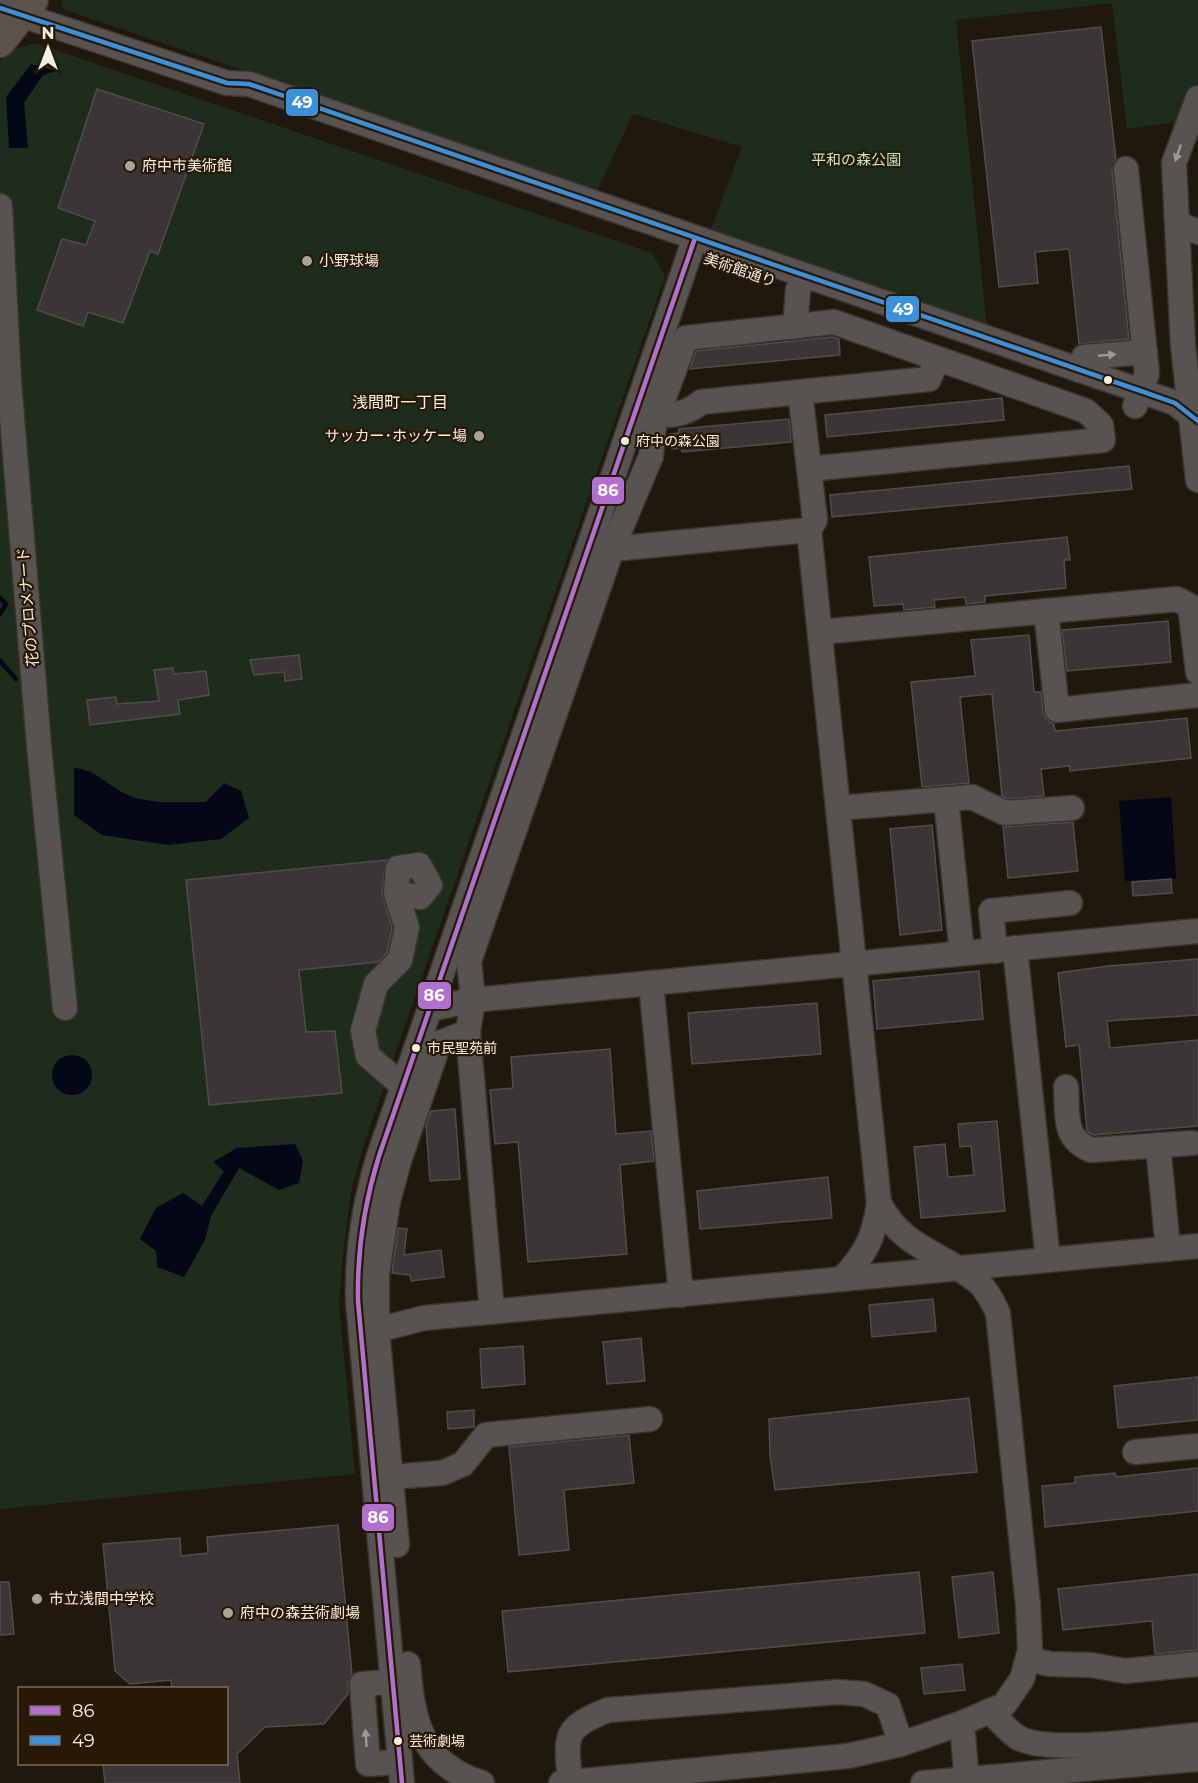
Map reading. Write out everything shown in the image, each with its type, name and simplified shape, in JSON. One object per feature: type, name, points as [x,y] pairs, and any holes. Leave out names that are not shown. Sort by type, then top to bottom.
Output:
[{"type":"main road","points":[[0,42],[18,8]]},
{"type":"street","name":"美術館通り","points":[[18,8],[227,83],[245,100],[693,245],[897,316],[954,350],[1138,398]]},
{"type":"street","points":[[1197,105],[1174,163],[1188,228],[1191,349],[1178,379],[1195,420],[1198,480]]},
{"type":"street","points":[[1126,169],[1147,374],[1138,398]]},
{"type":"street","name":"花のプロメナード","points":[[0,206],[13,429],[39,746],[64,1008]]},
{"type":"street","name":"美術館通り","points":[[693,245],[798,290],[897,316]]},
{"type":"street","points":[[393,1682],[362,1684],[368,1764],[401,1772],[393,1682],[358,1301],[357,1272],[370,1186],[430,1009],[647,412],[693,245]]},
{"type":"street","points":[[795,327],[798,290]]},
{"type":"street","points":[[492,1312],[468,1032],[473,1000],[469,961],[612,549],[651,456],[647,412],[686,338],[834,322],[954,350],[1086,411],[1101,425],[1103,440],[809,469]]},
{"type":"street","name":"美術館通り","points":[[954,350],[1079,370],[1138,398],[1175,420],[1195,420]]},
{"type":"street","points":[[647,412],[689,412],[701,402],[928,379],[954,350]]},
{"type":"street","points":[[1079,370],[1084,357],[1145,352]]},
{"type":"street","points":[[800,392],[815,520],[809,530],[879,1203],[871,1242],[860,1260],[842,1280]]},
{"type":"street","points":[[612,549],[809,530]]},
{"type":"street","points":[[820,632],[1177,599],[1185,601],[1190,606],[1198,672]]},
{"type":"street","points":[[1046,611],[1057,710],[1198,695]]},
{"type":"street","points":[[838,808],[972,797],[1005,813],[1072,808]]},
{"type":"street","points":[[946,799],[962,953]]},
{"type":"street","points":[[396,894],[407,927],[400,960],[376,984],[363,1031],[368,1056],[404,1086]]},
{"type":"street","points":[[1048,1260],[1030,1090],[1005,950],[991,911],[1070,903]]},
{"type":"street","points":[[430,1009],[473,1000],[1198,931]]},
{"type":"street","points":[[651,983],[681,1294]]},
{"type":"street","points":[[468,1032],[439,1042],[399,1161],[380,1245],[376,1302],[410,1694],[422,1736],[432,1753],[461,1776],[482,1783]]},
{"type":"street","points":[[1030,1090],[1070,1087],[1069,1126],[1072,1139],[1080,1146],[1091,1150],[1192,1143]]},
{"type":"street","points":[[1158,1146],[1168,1249]]},
{"type":"street","points":[[879,1203],[899,1232],[978,1283],[998,1313],[1026,1579],[1030,1650],[1022,1679],[1004,1705],[963,1723],[901,1744],[848,1756],[566,1783],[567,1744],[580,1721],[608,1710],[838,1692],[864,1694],[888,1705],[901,1744]]},
{"type":"street","points":[[377,1330],[424,1318],[1198,1246]]},
{"type":"street","points":[[391,1477],[442,1473],[463,1464],[486,1435],[650,1419]]},
{"type":"street","points":[[1136,1452],[1198,1446]]},
{"type":"street","points":[[1028,1659],[1050,1664],[1092,1665],[1125,1671],[1198,1664]]},
{"type":"street","points":[[990,1711],[1018,1737],[1039,1744],[1078,1745],[1198,1735]]},
{"type":"street","points":[[963,1723],[967,1781]]},
{"type":"street","points":[[923,1783],[1167,1773],[1198,1760]]},
{"type":"green space","name":"平和の森公園","points":[[61,0],[1198,0],[1198,81],[1181,121],[1127,129],[1112,3],[956,20],[987,327],[710,231],[742,147],[633,114],[597,191],[63,9]]},
{"type":"green space","name":"府中の森公園","points":[[35,43],[652,253],[665,276],[363,1147],[352,1188],[339,1303],[355,1474],[0,1509],[0,62],[9,51]]},
{"type":"shaded area","points":[[31,64],[56,71],[43,75],[24,103],[28,148],[9,148],[6,97]]},
{"type":"shaded area","points":[[74,768],[91,772],[128,795],[153,801],[206,802],[224,783],[241,791],[249,818],[221,839],[168,845],[102,835],[74,815]]},
{"type":"shaded area","points":[[1171,797],[1176,878],[1125,881],[1119,801]]},
{"type":"shaded area","points":[[72,1055],[86,1061],[92,1075],[86,1089],[72,1095],[58,1089],[52,1075],[58,1061]]},
{"type":"shaded area","points":[[295,1144],[303,1161],[299,1183],[279,1190],[239,1168],[211,1216],[205,1240],[184,1277],[157,1267],[156,1251],[140,1239],[156,1208],[183,1193],[202,1206],[224,1171],[213,1162],[237,1148]]},
{"type":"building","points":[[1101,27],[1116,160],[1112,170],[1129,339],[1079,344],[1069,249],[1035,252],[1038,283],[999,287],[972,41]]},
{"type":"building","name":"府中市美術館","points":[[97,89],[204,124],[158,254],[150,251],[123,323],[88,312],[83,326],[37,310],[62,239],[86,245],[95,221],[58,208]]},
{"type":"building","points":[[832,337],[839,339],[840,355],[690,369],[696,351]]},
{"type":"building","points":[[1002,398],[1004,420],[827,437],[825,415]]},
{"type":"building","points":[[789,419],[791,442],[682,452],[681,448],[672,449],[671,434],[679,433],[679,429]]},
{"type":"building","points":[[1129,466],[1132,489],[832,517],[830,495]]},
{"type":"building","points":[[1067,537],[1070,560],[1064,560],[1066,588],[985,596],[985,602],[966,604],[965,597],[934,600],[935,607],[904,610],[903,604],[874,606],[869,557]]},
{"type":"building","points":[[1168,621],[1171,662],[1067,671],[1062,630]]},
{"type":"building","points":[[1029,635],[1034,692],[1041,692],[1043,712],[1046,719],[1054,724],[1055,731],[1187,718],[1191,758],[1070,771],[1070,766],[1041,769],[1044,796],[1008,799],[1002,796],[992,694],[960,697],[969,783],[922,787],[911,682],[975,676],[971,640]]},
{"type":"building","points":[[299,655],[302,679],[285,681],[284,672],[254,675],[250,660]]},
{"type":"building","points":[[173,668],[174,674],[206,671],[209,695],[178,700],[180,714],[90,725],[87,700],[116,697],[117,704],[159,701],[154,670]]},
{"type":"building","points":[[1073,822],[1078,871],[1008,878],[1003,827]]},
{"type":"building","points":[[932,825],[942,930],[900,935],[890,829]]},
{"type":"building","points":[[386,860],[382,893],[392,928],[387,953],[378,962],[299,970],[306,1032],[335,1031],[342,1093],[209,1105],[186,880]]},
{"type":"building","points":[[1171,879],[1172,893],[1133,896],[1132,882]]},
{"type":"building","points":[[1198,959],[1198,1015],[1107,1021],[1110,1048],[1198,1040],[1198,1126],[1094,1135],[1090,1133],[1087,1131],[1079,1045],[1066,1047],[1058,973],[1108,966]]},
{"type":"building","points":[[979,971],[983,1019],[877,1029],[873,981]]},
{"type":"building","points":[[817,1003],[821,1054],[692,1064],[688,1013]]},
{"type":"building","points":[[610,1049],[616,1134],[651,1131],[654,1161],[620,1165],[627,1254],[528,1262],[518,1142],[495,1144],[490,1090],[513,1088],[511,1057]]},
{"type":"building","points":[[455,1109],[460,1179],[430,1181],[426,1125],[431,1111]]},
{"type":"building","points":[[997,1121],[1005,1211],[921,1218],[914,1147],[945,1144],[948,1177],[974,1175],[971,1146],[960,1147],[958,1124]]},
{"type":"building","points":[[828,1177],[832,1218],[700,1229],[697,1191]]},
{"type":"building","points":[[398,1228],[407,1229],[404,1255],[441,1250],[444,1277],[411,1281],[410,1275],[392,1273]]},
{"type":"building","points":[[933,1299],[936,1331],[872,1337],[869,1305]]},
{"type":"building","points":[[641,1338],[645,1381],[607,1384],[603,1342]]},
{"type":"building","points":[[523,1346],[525,1384],[482,1388],[480,1349]]},
{"type":"building","points":[[1198,1377],[1198,1420],[1118,1428],[1114,1386]]},
{"type":"building","points":[[969,1398],[977,1472],[775,1490],[770,1456],[769,1419]]},
{"type":"building","points":[[474,1410],[474,1427],[448,1429],[447,1412]]},
{"type":"building","points":[[629,1435],[634,1483],[564,1490],[569,1550],[519,1555],[509,1447]]},
{"type":"building","points":[[1198,1468],[1198,1511],[1045,1527],[1042,1486],[1075,1483],[1075,1477],[1115,1473],[1116,1477]]},
{"type":"building","name":"府中の森芸術劇場","points":[[338,1525],[352,1675],[348,1684],[348,1694],[324,1724],[265,1727],[237,1754],[240,1783],[105,1783],[103,1765],[228,1765],[228,1687],[172,1687],[171,1680],[130,1684],[115,1671],[103,1544],[180,1538],[181,1556],[208,1553],[207,1537]]},
{"type":"building","points":[[919,1572],[925,1633],[508,1672],[502,1611]]},
{"type":"building","points":[[993,1572],[999,1633],[959,1638],[952,1577]]},
{"type":"building","points":[[1198,1574],[1198,1650],[1155,1654],[1152,1621],[1063,1630],[1058,1589]]},
{"type":"building","points":[[0,1582],[9,1582],[14,1634],[0,1635]]},
{"type":"building","points":[[962,1664],[965,1690],[924,1694],[921,1668]]},
{"type":"waterway","points":[[0,598],[6,604],[0,614]]},
{"type":"waterway","points":[[0,661],[16,679]]},
{"type":"transit line","name":"49","points":[[0,8],[227,83],[249,84],[1141,391],[1175,403],[1198,421]]},
{"type":"transit line","name":"86","points":[[402,1783],[358,1301],[360,1246],[369,1192],[379,1156],[695,238]]},
{"type":"place","name":"府中市美術館","points":[[130,166]]},
{"type":"place","name":"小野球場","points":[[307,261]]},
{"type":"place","name":"サッカー･ホッケー場","points":[[479,436]]},
{"type":"place","name":"府中の森公園","points":[[625,441]]},
{"type":"place","name":"市民聖苑前","points":[[416,1048]]},
{"type":"place","name":"市立浅間中学校","points":[[37,1599]]},
{"type":"place","name":"府中の森芸術劇場","points":[[228,1613]]},
{"type":"place","name":"芸術劇場","points":[[398,1741]]},
{"type":"district","name":"浅間町一丁目","points":[[400,402]]}]
